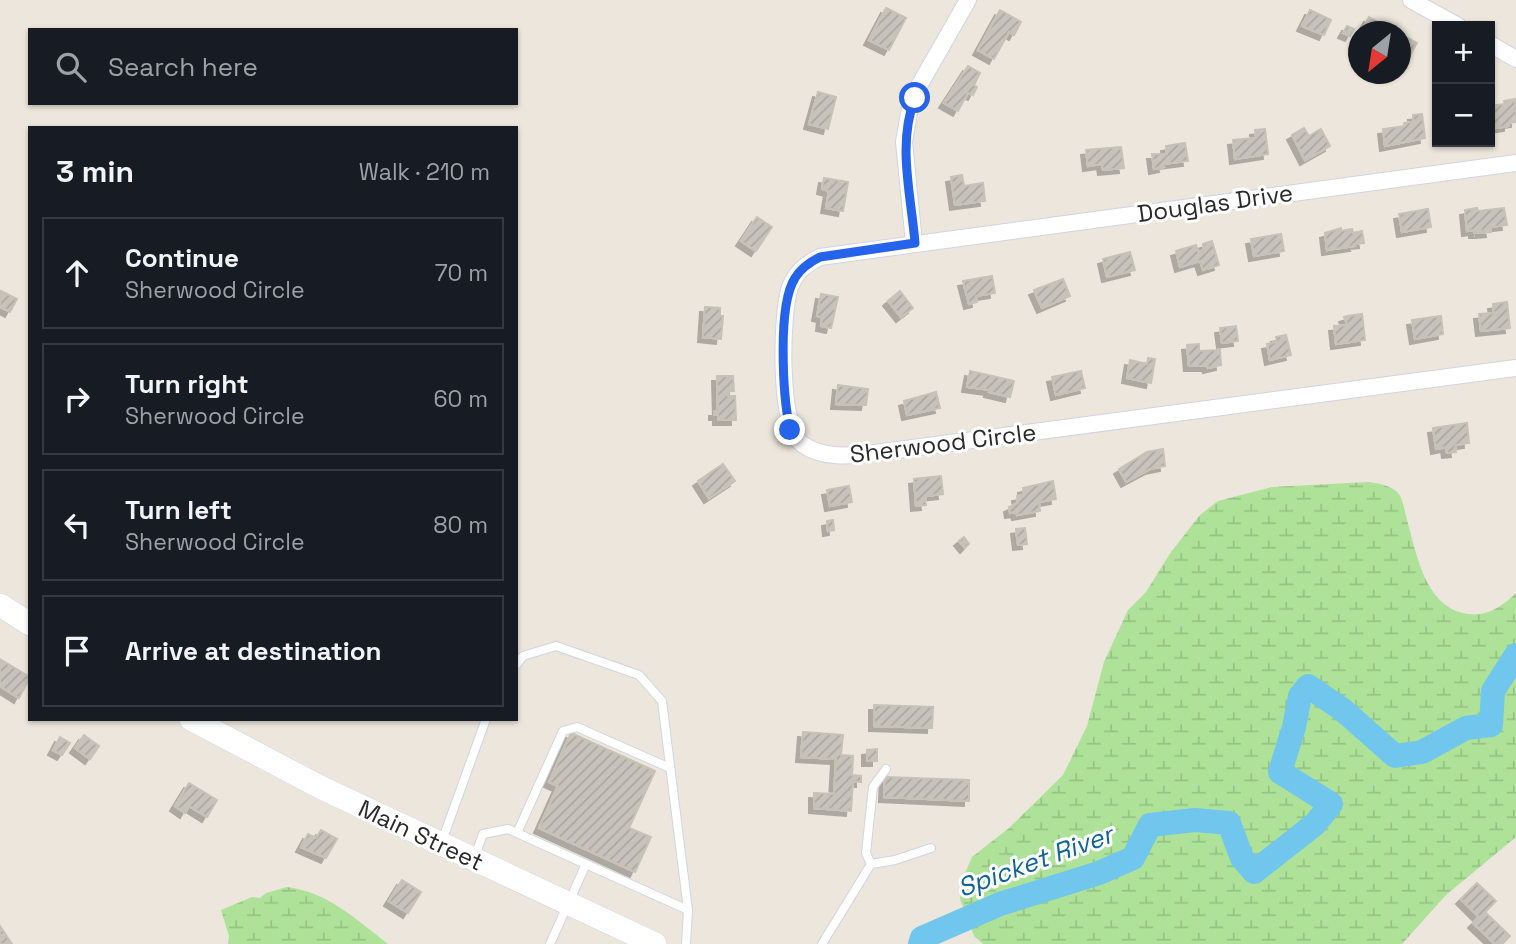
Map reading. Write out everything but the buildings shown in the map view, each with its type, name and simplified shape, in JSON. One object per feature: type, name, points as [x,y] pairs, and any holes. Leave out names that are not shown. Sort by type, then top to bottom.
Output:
[{"type":"main road","points":[[0,605],[28,623]]},
{"type":"main road","name":"Main Street","points":[[195,721],[322,788],[655,944]]},
{"type":"street","points":[[915,243],[904,142],[909,113],[920,84],[968,0]]},
{"type":"street","points":[[1411,0],[1449,21]]},
{"type":"street","points":[[1495,47],[1516,59]]},
{"type":"street","name":"Douglas Drive","points":[[915,243],[1516,163]]},
{"type":"street","name":"Sherwood Circle","points":[[915,243],[820,257],[806,264],[794,279],[786,306],[784,384],[787,415],[790,430],[799,443],[813,451],[844,455],[875,453],[1516,368]]},
{"type":"lane","points":[[518,662],[523,656],[556,646],[639,675],[662,701],[688,910],[686,944]]},
{"type":"lane","points":[[440,845],[485,721]]},
{"type":"lane","points":[[517,833],[563,731],[577,727],[670,768]]},
{"type":"lane","points":[[871,864],[866,853],[873,788],[886,769]]},
{"type":"lane","points":[[474,860],[483,834],[508,829],[688,910]]},
{"type":"lane","points":[[822,944],[871,864],[895,860],[931,848]]},
{"type":"lane","points":[[550,944],[586,864]]},
{"type":"green space","points":[[1369,482],[1389,487],[1399,494],[1419,564],[1432,591],[1442,602],[1453,610],[1482,614],[1500,606],[1516,593],[1516,837],[1446,895],[1402,944],[983,944],[974,936],[960,899],[963,878],[972,857],[1009,828],[1063,775],[1087,726],[1104,662],[1128,610],[1146,592],[1171,552],[1200,515],[1218,501],[1272,487]]},
{"type":"green space","points":[[287,887],[329,901],[388,944],[228,944],[229,936],[221,910]]},
{"type":"waterway","name":"Spicket River","points":[[920,944],[922,938],[1000,904],[1099,873],[1133,858],[1150,825],[1195,820],[1229,823],[1242,858],[1254,872],[1315,824],[1331,804],[1280,772],[1300,696],[1308,686],[1343,710],[1395,756],[1422,752],[1466,728],[1491,725],[1493,691],[1516,655]]},
{"type":"route","points":[[790,430],[784,384],[785,337],[786,306],[794,279],[806,264],[820,257],[915,243],[904,142],[909,113],[915,98]]}]
